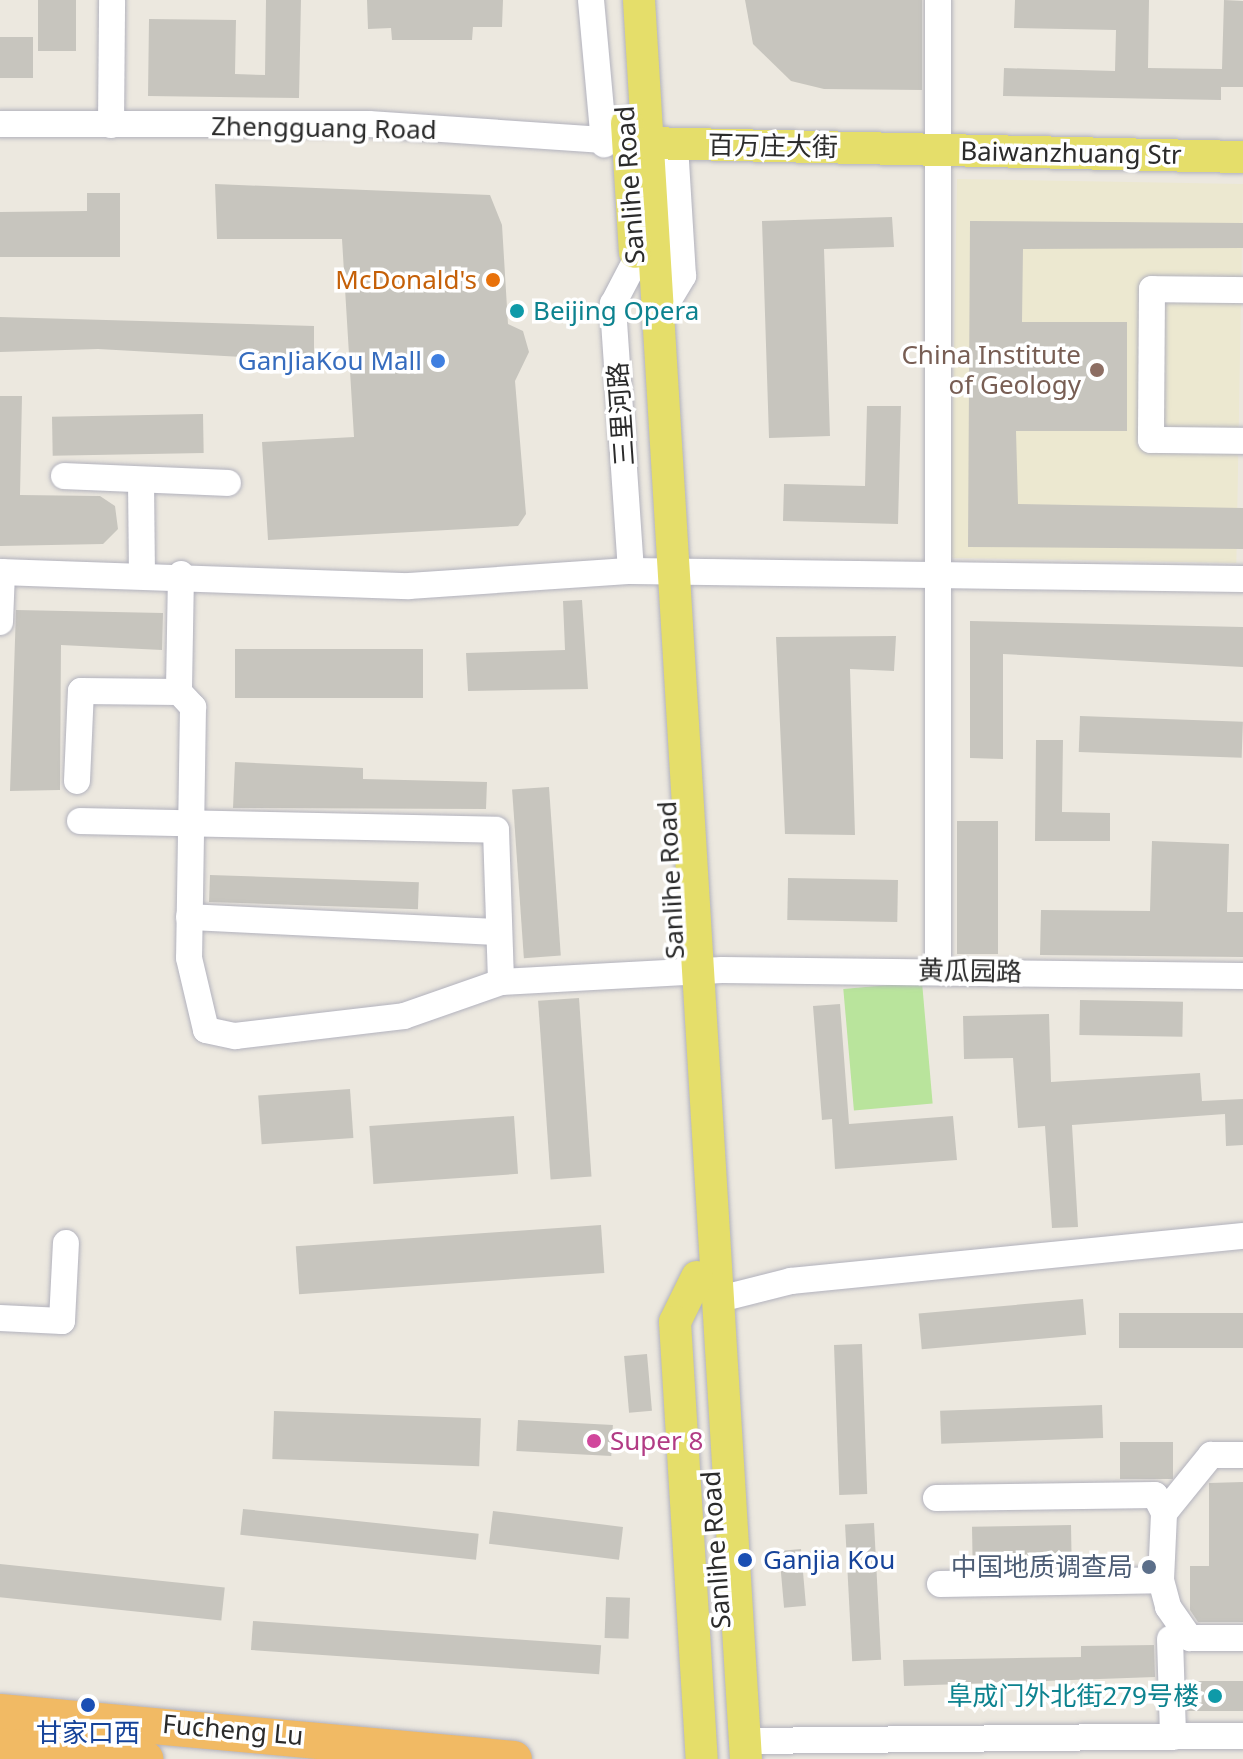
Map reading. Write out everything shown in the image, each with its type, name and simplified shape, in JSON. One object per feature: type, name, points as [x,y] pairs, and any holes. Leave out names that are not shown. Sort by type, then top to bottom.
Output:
[{"type":"highway","name":"Fucheng Lu","points":[[0,1712],[279,1746],[514,1759]]},
{"type":"highway","points":[[0,1746],[145,1759]]},
{"type":"main road","name":"Sanlihe Road","points":[[620,0],[659,316],[653,571]]},
{"type":"main road","name":"Sanlihe Road","points":[[639,0],[635,262],[653,571],[687,973],[740,1753]]},
{"type":"main road","name":"Baiwanzhuang Str","points":[[639,144],[1243,157]]},
{"type":"main road","points":[[702,1759],[675,1322],[708,1288]]},
{"type":"street","points":[[111,125],[112,0]]},
{"type":"street","points":[[591,0],[639,144]]},
{"type":"street","points":[[938,0],[943,578],[938,969]]},
{"type":"street","name":"Zhengguang Road","points":[[0,124],[369,124],[639,144]]},
{"type":"street","points":[[1243,290],[1152,289],[1151,440],[1243,441]]},
{"type":"street","points":[[64,476],[228,483]]},
{"type":"street","points":[[141,481],[142,572]]},
{"type":"street","points":[[0,622],[1,572],[142,572],[409,586],[653,571],[943,578],[1243,579]]},
{"type":"street","points":[[181,574],[179,692],[193,707],[189,917],[499,932]]},
{"type":"street","points":[[77,781],[81,691],[179,692]]},
{"type":"street","points":[[80,821],[496,830],[501,982]]},
{"type":"street","name":"黄瓜园路","points":[[189,917],[189,958],[206,1030],[235,1036],[404,1016],[501,982],[687,973],[938,969],[1243,976]]},
{"type":"street","points":[[708,1288],[1243,1236]]},
{"type":"street","points":[[0,1318],[62,1321],[66,1243]]},
{"type":"street","points":[[1164,1513],[1211,1455],[1243,1455]]},
{"type":"street","points":[[936,1498],[1155,1495],[1164,1513],[1161,1580],[1168,1607],[1190,1638],[1243,1638]]},
{"type":"street","points":[[940,1584],[1161,1580]]},
{"type":"street","points":[[1170,1639],[1173,1737]]},
{"type":"street","points":[[740,1753],[1243,1736]]},
{"type":"shaded area","name":"China Institute of Geology","points":[[957,179],[1243,184],[1236,563],[950,558]]},
{"type":"green space","points":[[922,982],[933,1104],[854,1110],[843,989]]},
{"type":"building","points":[[38,0],[76,0],[76,51],[38,51]]},
{"type":"building","points":[[266,0],[301,0],[299,98],[148,96],[149,19],[236,20],[235,74],[265,75]]},
{"type":"building","points":[[367,0],[503,0],[502,27],[473,27],[472,40],[392,40],[391,28],[368,29]]},
{"type":"building","points":[[745,0],[922,0],[922,90],[824,89],[791,81],[753,44]]},
{"type":"building","points":[[1015,0],[1149,0],[1148,68],[1222,69],[1224,0],[1243,1],[1243,87],[1221,87],[1221,100],[1003,96],[1004,68],[1115,71],[1116,30],[1014,28]]},
{"type":"building","points":[[0,37],[33,37],[33,78],[0,78]]},
{"type":"building","name":"GanJiaKou Mall","points":[[215,184],[490,195],[502,225],[508,324],[523,331],[529,352],[515,381],[526,514],[518,526],[268,540],[262,442],[354,437],[342,239],[217,239]]},
{"type":"building","points":[[87,193],[120,193],[120,257],[0,257],[0,212],[87,211]]},
{"type":"building","points":[[892,217],[894,247],[824,249],[830,436],[769,438],[762,221]]},
{"type":"building","points":[[970,221],[1243,223],[1243,248],[1023,249],[1022,322],[1127,322],[1127,431],[1016,431],[1018,504],[1243,508],[1243,549],[968,547]]},
{"type":"building","points":[[0,317],[314,326],[314,361],[98,349],[0,352]]},
{"type":"building","points":[[0,396],[22,396],[20,495],[100,496],[115,506],[118,529],[103,544],[0,546]]},
{"type":"building","points":[[867,406],[901,406],[898,524],[783,521],[784,484],[865,486]]},
{"type":"building","points":[[203,414],[204,453],[53,456],[52,417]]},
{"type":"building","points":[[582,600],[588,689],[468,691],[466,653],[565,650],[563,601]]},
{"type":"building","points":[[16,610],[163,613],[162,650],[61,645],[60,790],[10,791]]},
{"type":"building","points":[[970,621],[1243,627],[1243,667],[1003,654],[1003,759],[970,758]]},
{"type":"building","points":[[896,636],[894,671],[850,669],[855,835],[785,834],[776,637]]},
{"type":"building","points":[[235,649],[423,649],[423,698],[235,698]]},
{"type":"building","points":[[1080,716],[1243,722],[1242,758],[1079,752]]},
{"type":"building","points":[[1036,740],[1063,740],[1062,812],[1110,813],[1110,841],[1035,841]]},
{"type":"building","points":[[235,762],[363,768],[363,779],[487,782],[486,809],[233,808]]},
{"type":"building","points":[[549,787],[561,956],[524,958],[512,790]]},
{"type":"building","points":[[957,821],[998,821],[998,954],[957,954]]},
{"type":"building","points":[[1152,841],[1229,844],[1227,912],[1243,912],[1243,957],[1040,955],[1041,910],[1150,911]]},
{"type":"building","points":[[210,875],[419,882],[418,909],[209,902]]},
{"type":"building","points":[[788,878],[898,880],[897,922],[787,920]]},
{"type":"building","points":[[579,998],[591,1177],[551,1179],[538,1001]]},
{"type":"building","points":[[1080,1000],[1183,1002],[1182,1037],[1079,1035]]},
{"type":"building","points":[[840,1004],[849,1124],[953,1116],[957,1160],[835,1169],[832,1119],[822,1120],[813,1006]]},
{"type":"building","points":[[1049,1014],[1051,1082],[1200,1073],[1202,1101],[1243,1099],[1243,1145],[1226,1146],[1225,1114],[1072,1125],[1078,1227],[1052,1228],[1045,1126],[1018,1128],[1013,1058],[964,1059],[963,1016]]},
{"type":"building","points":[[350,1089],[353,1138],[262,1144],[258,1095]]},
{"type":"building","points":[[514,1116],[518,1174],[373,1184],[369,1126]]},
{"type":"building","points":[[601,1225],[604,1273],[299,1294],[296,1246]]},
{"type":"building","points":[[1083,1299],[1086,1335],[922,1349],[919,1313]]},
{"type":"building","points":[[1119,1313],[1243,1313],[1243,1348],[1119,1348]]},
{"type":"building","points":[[862,1344],[867,1494],[839,1495],[834,1345]]},
{"type":"building","points":[[647,1354],[652,1411],[629,1413],[624,1356]]},
{"type":"building","points":[[1102,1405],[1103,1438],[941,1444],[940,1411]]},
{"type":"building","points":[[274,1411],[481,1418],[479,1466],[272,1459]]},
{"type":"building","points":[[518,1420],[613,1425],[611,1456],[516,1451]]},
{"type":"building","points":[[1120,1442],[1173,1442],[1173,1479],[1120,1479]]},
{"type":"building","points":[[1243,1482],[1243,1622],[1198,1622],[1190,1610],[1190,1566],[1209,1566],[1209,1483]]},
{"type":"building","points":[[243,1509],[479,1534],[476,1560],[240,1535]]},
{"type":"building","points":[[493,1511],[623,1527],[619,1560],[489,1544]]},
{"type":"building","points":[[874,1523],[881,1660],[852,1661],[845,1525]]},
{"type":"building","points":[[1071,1525],[1072,1564],[973,1566],[972,1527]]},
{"type":"building","points":[[801,1549],[806,1606],[784,1608],[779,1551]]},
{"type":"building","points":[[0,1564],[225,1588],[221,1620],[0,1597]]},
{"type":"building","points":[[606,1597],[630,1598],[629,1639],[605,1638]]},
{"type":"building","points":[[253,1621],[601,1645],[599,1674],[251,1650]]},
{"type":"building","points":[[1154,1645],[1155,1677],[904,1686],[903,1660],[1081,1657],[1081,1646]]},
{"type":"building","name":"阜成门外北街279号楼","points":[[1187,1681],[1243,1681],[1243,1711],[1187,1711]]},
{"type":"place","name":"McDonald's","points":[[493,280]]},
{"type":"place","name":"Beijing Opera","points":[[517,311]]},
{"type":"place","name":"GanJiaKou Mall","points":[[438,361]]},
{"type":"place","name":"China Institute of Geology","points":[[1097,370]]},
{"type":"place","name":"Super 8","points":[[594,1441]]},
{"type":"place","name":"Ganjia Kou","points":[[745,1560]]},
{"type":"place","name":"中国地质调查局","points":[[1149,1567]]},
{"type":"place","name":"阜成门外北街279号楼","points":[[1215,1696]]},
{"type":"place","name":"甘家口西","points":[[88,1705]]}]
